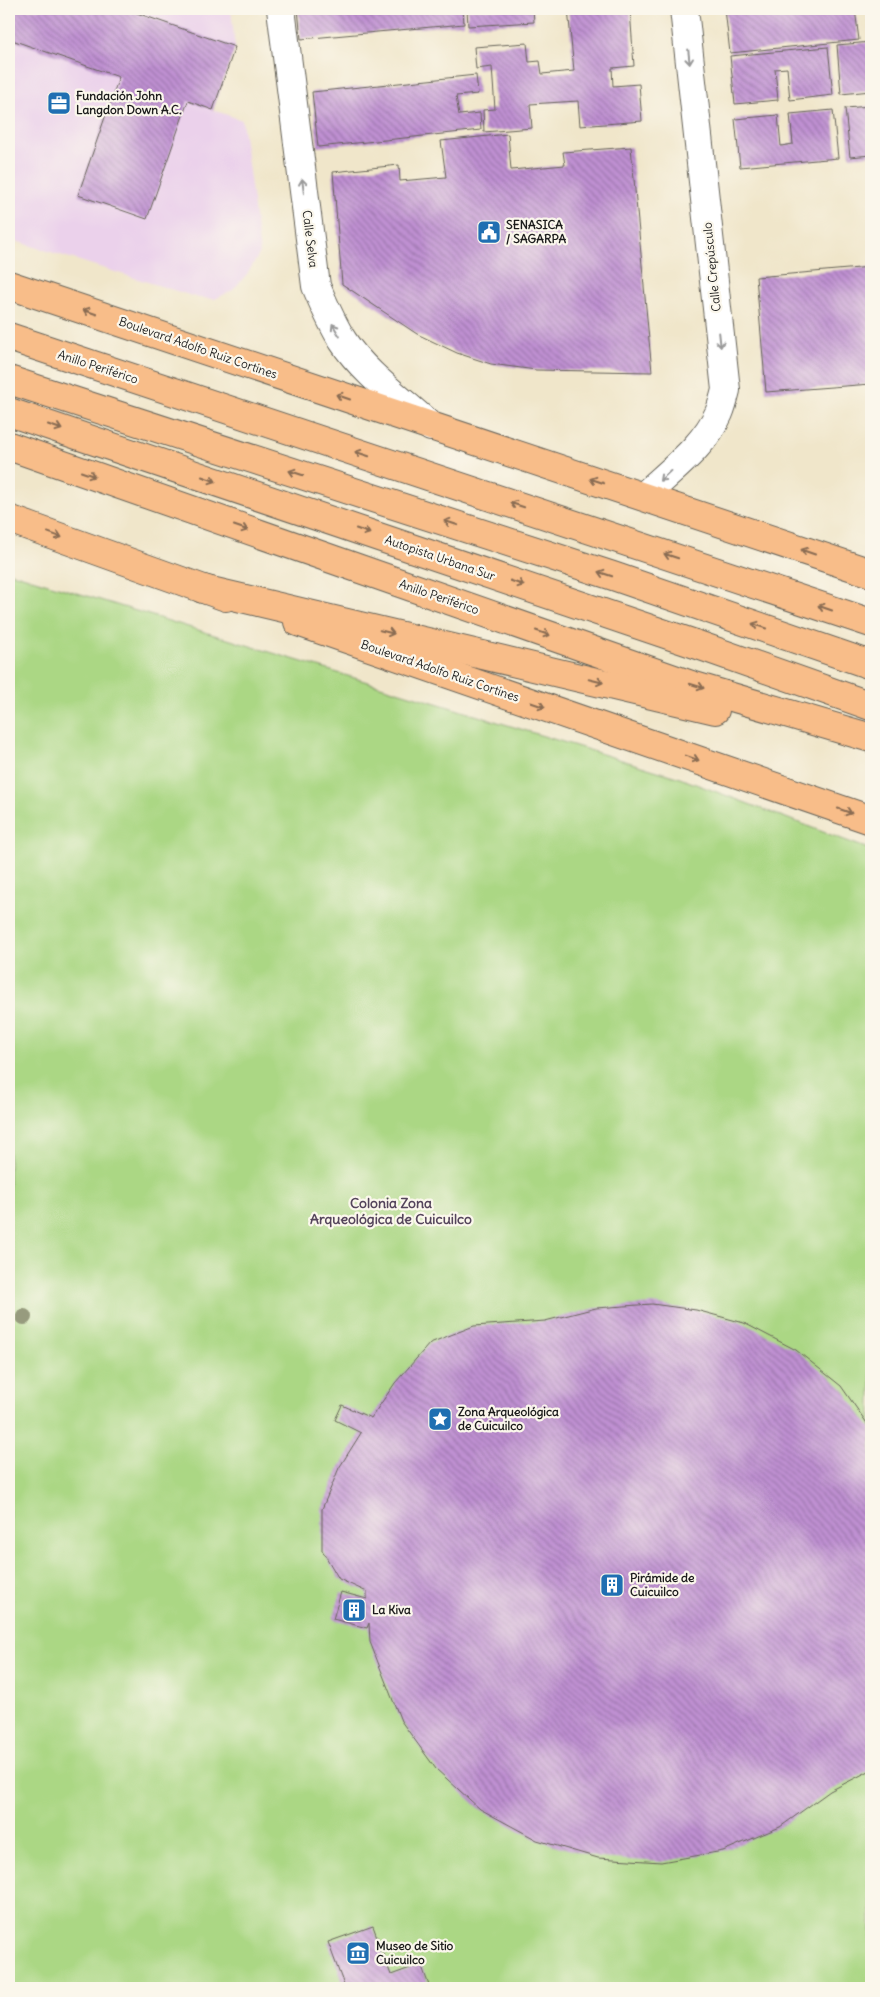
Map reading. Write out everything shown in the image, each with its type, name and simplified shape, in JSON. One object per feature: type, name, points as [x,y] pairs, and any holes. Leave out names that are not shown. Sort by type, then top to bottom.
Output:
[{"type":"main road","name":"Boulevard Adolfo Ruiz Cortines","points":[[11,285],[871,573]]},
{"type":"main road","name":"Anillo Periférico","points":[[9,337],[871,623]]},
{"type":"main road","points":[[9,380],[603,573],[871,665]]},
{"type":"main road","name":"Autopista Urbana Sur","points":[[9,412],[698,645],[871,706]]},
{"type":"main road","name":"Anillo Periférico","points":[[9,446],[691,685],[871,738]]},
{"type":"main road","name":"Boulevard Adolfo Ruiz Cortines","points":[[9,519],[203,589],[871,820]]},
{"type":"main road","points":[[203,589],[871,746]]},
{"type":"street","name":"Calle Selva","points":[[281,9],[316,286],[330,319],[344,343],[360,362],[431,427]]},
{"type":"street","name":"Calle Crepúsculo","points":[[644,496],[687,456],[706,435],[719,412],[726,390],[684,9]]},
{"type":"shaded area","points":[[9,9],[231,9],[235,47],[213,110],[242,120],[260,253],[247,274],[233,290],[215,299],[199,298],[9,239]]},
{"type":"green space","name":"Zona Arqueológica de Cuicuilco","points":[[9,572],[677,777],[871,850],[871,1988],[9,1988]]},
{"type":"building","points":[[9,9],[125,9],[235,47],[213,110],[188,101],[147,219],[78,195],[119,77],[9,39]]},
{"type":"building","points":[[298,9],[463,9],[464,24],[301,39]]},
{"type":"building","points":[[467,9],[533,9],[534,22],[468,26]]},
{"type":"building","points":[[568,9],[630,9],[634,66],[612,68],[613,86],[639,84],[642,121],[580,126],[578,101],[530,104],[532,128],[484,132],[483,110],[495,109],[492,67],[476,69],[474,47],[527,43],[529,62],[540,61],[542,74],[574,71]]},
{"type":"building","points":[[725,9],[855,9],[859,40],[730,53]]},
{"type":"building","points":[[871,42],[871,91],[841,94],[837,45]]},
{"type":"building","points":[[828,47],[833,95],[790,100],[787,68],[775,69],[778,100],[735,104],[730,56]]},
{"type":"building","points":[[476,75],[478,94],[456,96],[459,115],[480,113],[481,130],[318,147],[312,92]]},
{"type":"building","points":[[871,106],[871,155],[850,157],[845,108]]},
{"type":"building","points":[[833,110],[838,158],[740,167],[735,119],[778,115],[781,146],[793,144],[790,114]]},
{"type":"building","name":"SENASICA / SAGARPA","points":[[508,134],[511,170],[565,165],[563,152],[631,147],[652,372],[536,370],[491,364],[457,353],[417,334],[342,284],[333,172],[399,165],[400,181],[446,177],[441,141]]},
{"type":"building","points":[[871,267],[871,384],[766,392],[756,277]]},
{"type":"building","name":"Pirámide de Cuicuilco","points":[[652,1304],[696,1310],[744,1323],[796,1350],[841,1386],[871,1429],[871,1770],[830,1791],[780,1827],[723,1851],[661,1862],[598,1858],[537,1840],[480,1809],[436,1769],[401,1721],[370,1642],[369,1623],[367,1628],[333,1619],[341,1592],[367,1599],[367,1592],[339,1579],[322,1550],[322,1509],[339,1468],[361,1433],[335,1420],[342,1405],[371,1418],[395,1383],[430,1343],[474,1326],[545,1321],[596,1308]]},
{"type":"building","name":"Museo de Sitio Cuicuilco","points":[[373,1926],[391,1975],[421,1964],[430,1988],[345,1988],[328,1942]]},
{"type":"place","name":"Fundación John Langdon Down A.C.","points":[[59,103]]},
{"type":"place","name":"SENASICA / SAGARPA","points":[[489,232]]},
{"type":"place","name":"Zona Arqueológica de Cuicuilco","points":[[440,1419]]},
{"type":"place","name":"Pirámide de Cuicuilco","points":[[612,1585]]},
{"type":"place","name":"La Kiva","points":[[354,1610]]},
{"type":"place","name":"Museo de Sitio Cuicuilco","points":[[358,1953]]},
{"type":"district","name":"Colonia Zona Arqueológica de Cuicuilco","points":[[391,1212]]}]
